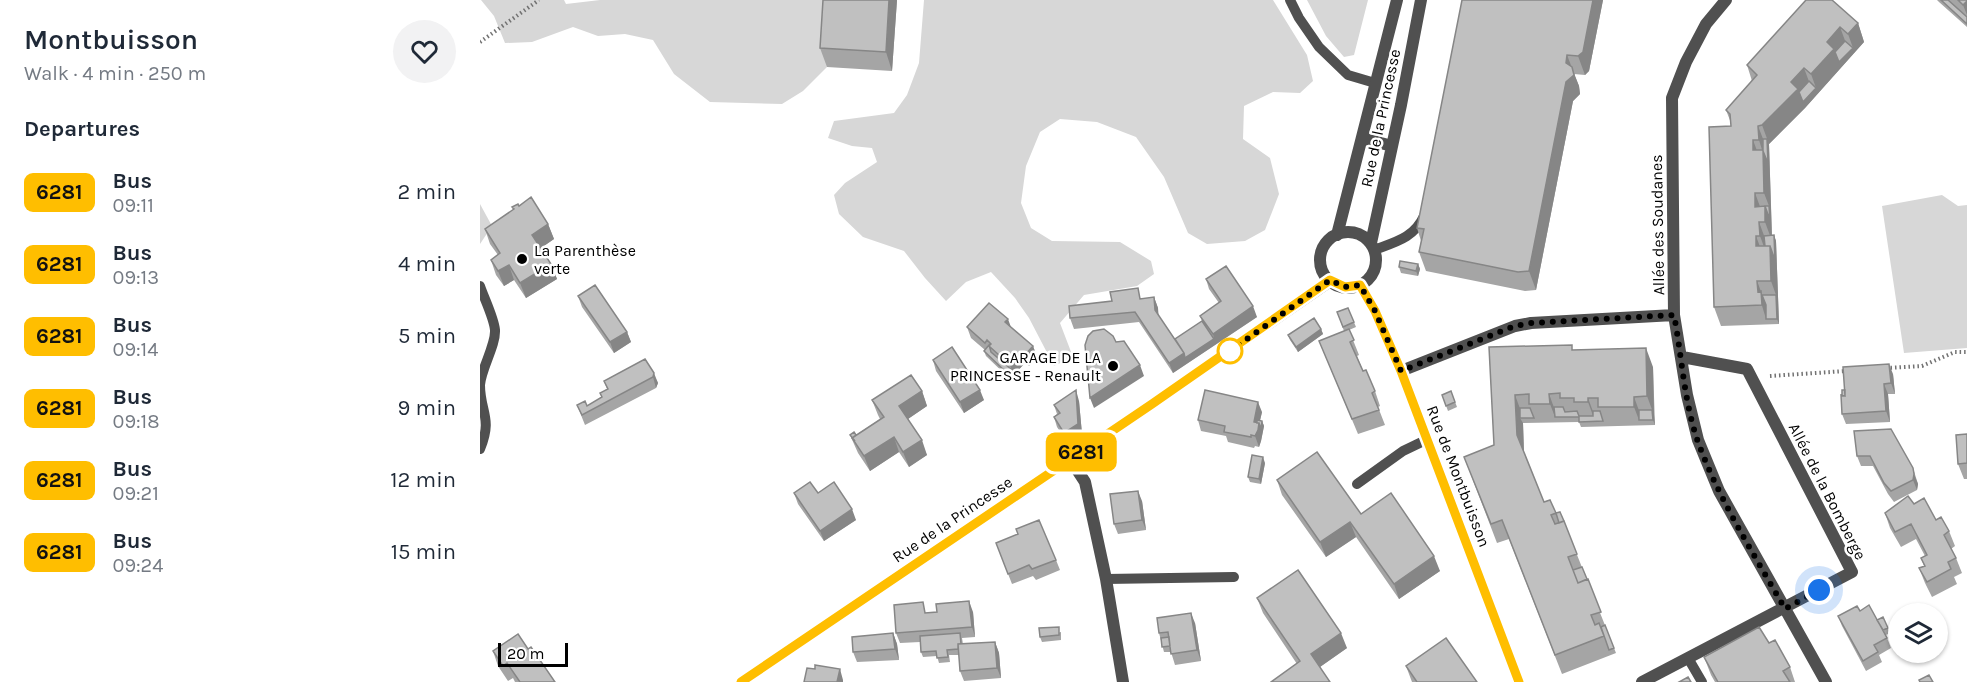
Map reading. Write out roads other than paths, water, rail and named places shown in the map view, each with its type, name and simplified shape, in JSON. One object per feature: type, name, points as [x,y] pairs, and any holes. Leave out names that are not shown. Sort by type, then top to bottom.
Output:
[{"type":"street","name":"Rue de la Princesse","points":[[1336,235],[1397,0]]},
{"type":"street","name":"Rue de la Princesse","points":[[1373,247],[1420,0]]},
{"type":"street","name":"Allée des Soudanes","points":[[1726,0],[1706,24],[1686,62],[1672,98],[1674,315],[1687,395],[1698,440],[1719,491],[1826,682]]},
{"type":"street","points":[[1362,138],[1392,146]]},
{"type":"street","points":[[1351,232],[1359,234],[1373,247],[1376,258],[1372,274],[1360,285],[1345,287],[1330,280],[1324,273],[1321,256],[1329,240],[1336,235],[1351,232]]},
{"type":"street","name":"Rue de la Princesse","points":[[741,682],[1330,280]]},
{"type":"street","name":"Rue de Montbuisson","points":[[1360,285],[1375,311],[1401,371],[1520,682]]},
{"type":"street","points":[[1401,371],[1515,326],[1531,323],[1674,315]]},
{"type":"street","name":"Allée de la Bomberge","points":[[1642,682],[1852,572],[1747,369],[1682,357]]},
{"type":"street","points":[[1070,459],[1085,482],[1106,579],[1123,682]]},
{"type":"lane","points":[[1290,0],[1319,47],[1348,75],[1376,82]]},
{"type":"lane","points":[[1373,247],[1403,239],[1416,231],[1423,218],[1425,207]]},
{"type":"lane","points":[[480,286],[495,331],[480,383],[481,400],[487,419],[485,436],[480,448]]},
{"type":"lane","points":[[1357,484],[1403,451],[1428,440]]},
{"type":"lane","points":[[1106,579],[1234,577]]},
{"type":"lane","points":[[1688,658],[1702,682]]},
{"type":"place","name":"La Parenthèse verte","points":[[522,259]]},
{"type":"place","name":"GARAGE DE LA PRINCESSE - Renault","points":[[1113,366]]}]
